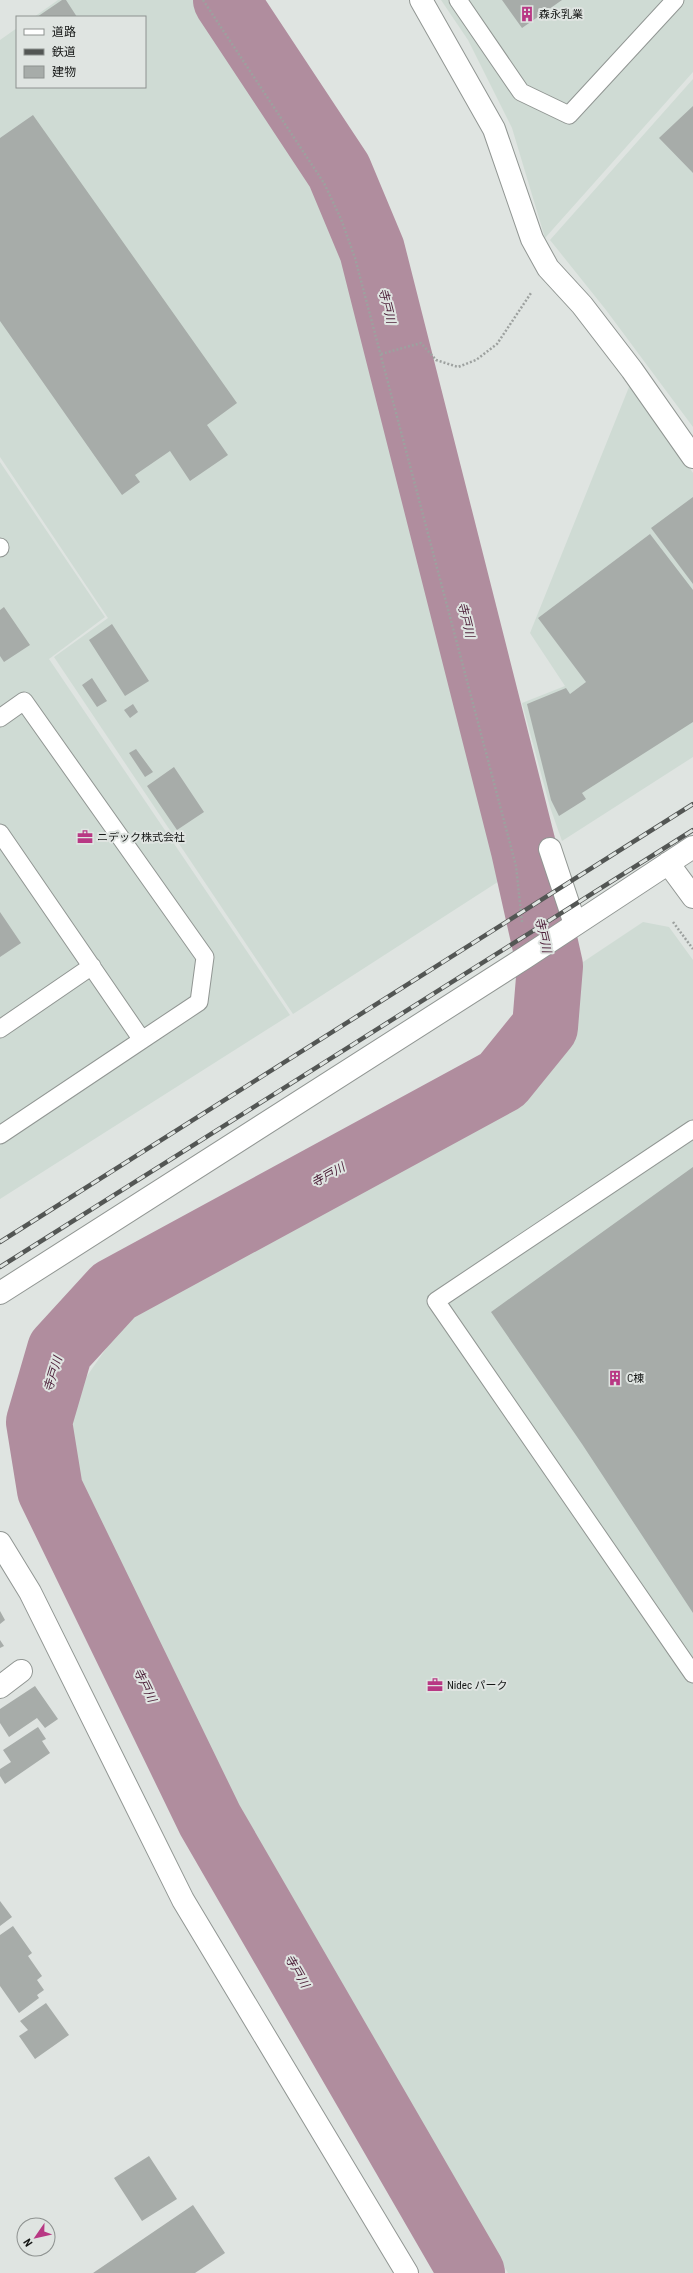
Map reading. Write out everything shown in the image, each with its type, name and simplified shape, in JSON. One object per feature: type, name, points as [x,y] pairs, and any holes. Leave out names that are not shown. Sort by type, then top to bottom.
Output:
[{"type":"street","points":[[421,0],[494,129],[532,239],[548,268],[582,305],[600,328],[693,457]]},
{"type":"street","points":[[0,1293],[526,957],[693,847]]},
{"type":"street","points":[[550,849],[567,929]]},
{"type":"street","points":[[668,863],[693,897]]},
{"type":"street","points":[[0,1543],[30,1592],[183,1900],[407,2273]]},
{"type":"street","points":[[0,1687],[21,1671]]},
{"type":"lane","points":[[458,0],[521,92],[569,115],[675,0]]},
{"type":"lane","points":[[0,718],[24,701],[205,957],[199,1002],[0,1135]]},
{"type":"lane","points":[[0,833],[142,1040]]},
{"type":"lane","points":[[0,1030],[92,966]]},
{"type":"lane","points":[[693,1129],[436,1301],[693,1674]]},
{"type":"path","points":[[203,0],[324,183],[341,219],[354,258],[381,354],[516,866],[526,957]]},
{"type":"path","points":[[381,354],[421,343],[436,360],[458,367],[476,360],[497,344],[548,268]]},
{"type":"path","points":[[668,916],[693,949]]},
{"type":"shaded area","points":[[58,0],[197,0],[303,158],[336,217],[443,624],[507,876],[293,1014],[54,657],[108,618],[0,457],[0,40],[16,29],[16,88],[146,88],[146,16],[35,16]]},
{"type":"shaded area","points":[[441,0],[693,0],[693,72],[545,238],[512,128],[468,40]]},
{"type":"shaded area","points":[[693,79],[693,427],[606,310],[550,240]]},
{"type":"shaded area","points":[[631,382],[693,473],[693,757],[562,841],[550,807],[522,703],[565,686],[530,633]]},
{"type":"shaded area","name":"ニデック株式会社","points":[[0,462],[105,617],[49,659],[290,1015],[0,1199]]},
{"type":"shaded area","name":"Nidec パーク","points":[[643,922],[669,927],[693,960],[693,2273],[508,2273],[280,1889],[75,1480],[71,1399],[128,1317],[515,1104],[554,1066],[575,1014],[577,966]]},
{"type":"building","points":[[62,0],[66,0],[76,16],[38,16]]},
{"type":"building","name":"森永乳業","points":[[502,0],[562,0],[522,28]]},
{"type":"building","points":[[693,106],[693,173],[659,138]]},
{"type":"building","points":[[33,115],[237,403],[207,425],[228,455],[190,481],[170,451],[135,475],[140,482],[122,495],[0,321],[0,138]]},
{"type":"building","points":[[693,497],[693,584],[651,528]]},
{"type":"building","points":[[650,534],[693,590],[693,722],[582,793],[586,799],[559,816],[551,800],[527,704],[566,688],[570,694],[586,682],[538,618]]},
{"type":"building","points":[[4,607],[30,645],[4,662],[0,656],[0,610]]},
{"type":"building","points":[[112,624],[149,681],[125,696],[89,640]]},
{"type":"building","points":[[92,678],[107,701],[97,707],[82,685]]},
{"type":"building","points":[[133,704],[138,712],[130,718],[124,710]]},
{"type":"building","points":[[136,749],[153,772],[145,777],[129,753]]},
{"type":"building","points":[[174,767],[204,812],[177,830],[147,786]]},
{"type":"building","points":[[0,912],[21,943],[0,957]]},
{"type":"building","name":"C棟","points":[[693,1167],[693,1613],[582,1444],[491,1312]]},
{"type":"building","points":[[0,1611],[5,1620],[0,1624]]},
{"type":"building","points":[[0,1640],[4,1646],[0,1648]]},
{"type":"building","points":[[35,1686],[58,1719],[45,1728],[37,1718],[9,1737],[0,1723],[0,1709]]},
{"type":"building","points":[[38,1727],[46,1739],[42,1741],[50,1753],[5,1784],[0,1776],[0,1769],[11,1762],[3,1750]]},
{"type":"building","points":[[0,1901],[12,1917],[0,1926]]},
{"type":"building","points":[[13,1926],[32,1953],[28,1956],[42,1976],[37,1980],[44,1990],[37,1995],[39,1998],[19,2013],[0,1986],[0,1935]]},
{"type":"building","points":[[46,2003],[69,2035],[35,2059],[19,2036],[28,2030],[20,2021]]},
{"type":"building","points":[[149,2156],[177,2199],[142,2221],[114,2178]]},
{"type":"building","points":[[193,2205],[225,2253],[195,2273],[93,2273]]},
{"type":"waterway","name":"寺戸川","points":[[226,0],[339,171],[372,250],[524,850],[550,966],[545,1027],[502,1080],[114,1291],[60,1350],[39,1422],[50,1490],[210,1820],[472,2273]]},
{"type":"railway","points":[[0,1242],[693,804]]},
{"type":"railway","points":[[0,1267],[693,830]]},
{"type":"place","name":"森永乳業","points":[[527,14]]},
{"type":"place","name":"ニデック株式会社","points":[[85,837]]},
{"type":"place","name":"C棟","points":[[615,1378]]},
{"type":"place","name":"Nidec パーク","points":[[435,1685]]}]
